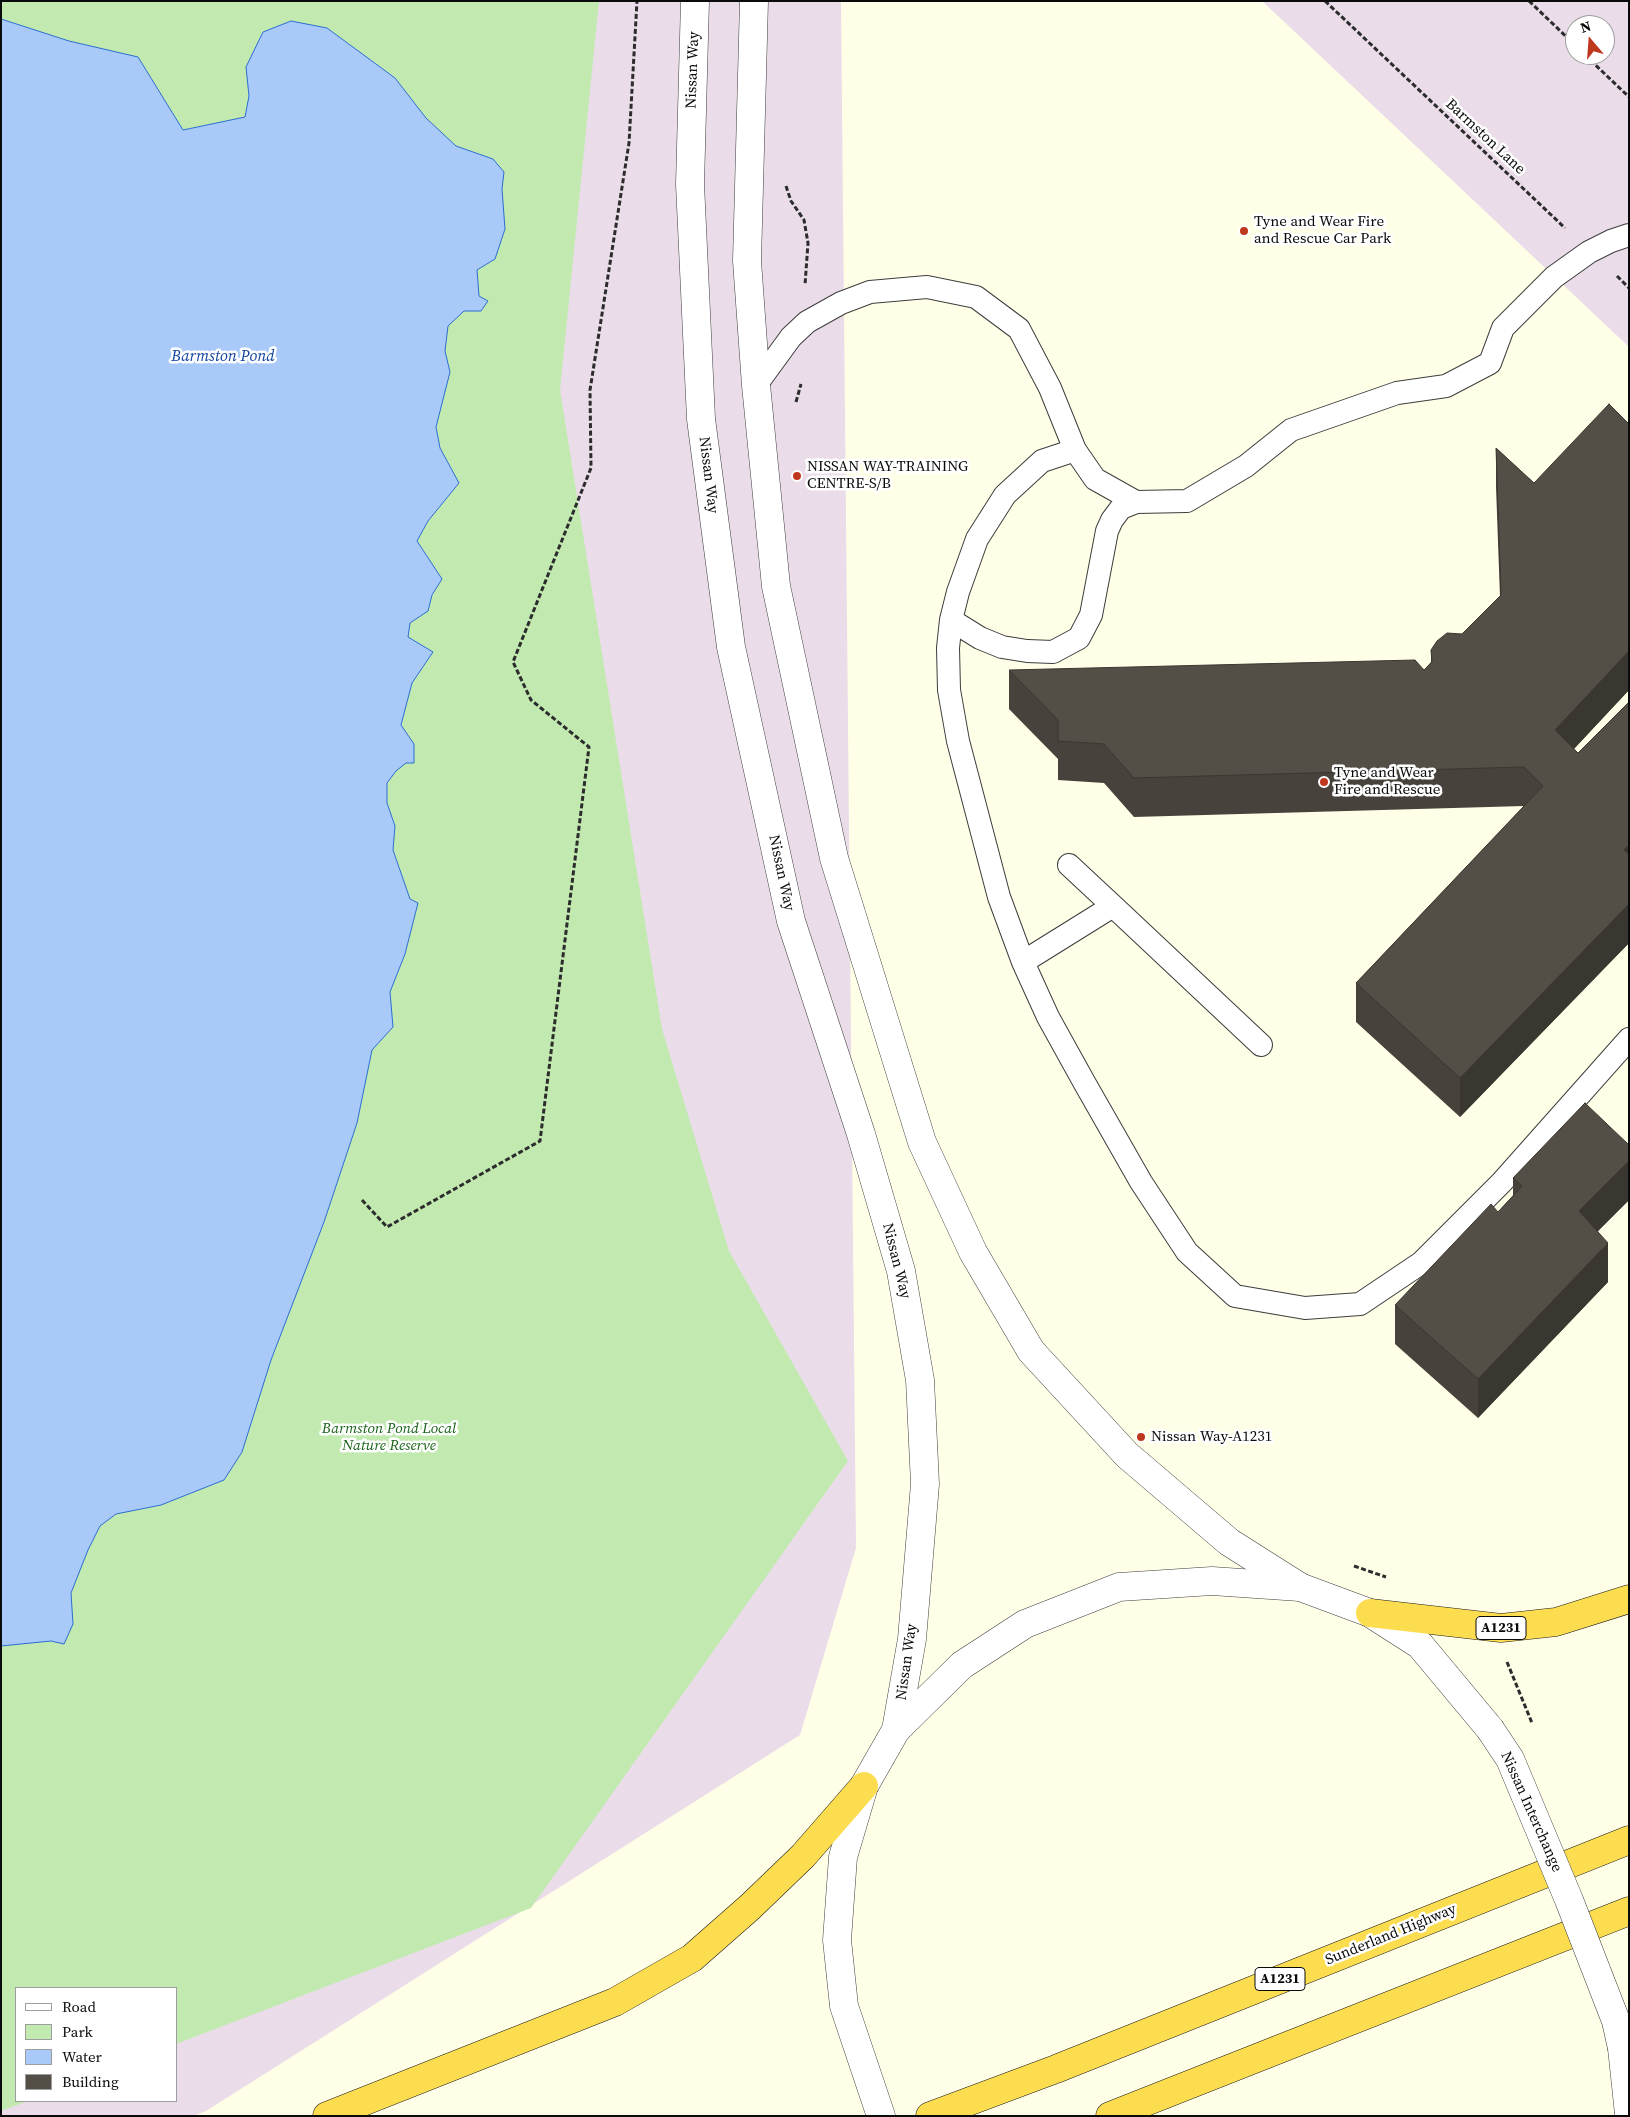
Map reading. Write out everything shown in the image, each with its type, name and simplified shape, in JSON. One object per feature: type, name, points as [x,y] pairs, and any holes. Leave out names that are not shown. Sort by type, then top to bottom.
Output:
[{"type":"highway","name":"A1231","points":[[1370,1613],[1501,1628],[1556,1622],[1629,1599]]},
{"type":"highway","points":[[327,2116],[615,2002],[692,1958],[750,1908],[803,1856],[864,1786]]},
{"type":"highway","name":"Sunderland Highway","points":[[930,2116],[1056,2069],[1629,1840]]},
{"type":"highway","points":[[1110,2116],[1629,1911]]},
{"type":"street","name":"Nissan Way","points":[[695,1],[690,184],[701,419],[731,647],[791,920],[861,1134],[901,1271],[920,1380],[925,1484],[912,1639],[896,1730]]},
{"type":"street","points":[[754,1],[747,261],[756,385],[776,586],[834,858],[922,1142],[973,1252],[1031,1351],[1127,1455],[1229,1542],[1300,1587]]},
{"type":"street","name":"Nissan Interchange","points":[[882,2116],[844,2006],[837,1940],[843,1857],[864,1786],[896,1730],[962,1665],[1025,1624],[1119,1587],[1212,1581],[1300,1587],[1370,1613],[1420,1645],[1490,1729],[1510,1759],[1616,2021],[1622,2048],[1629,2114]]},
{"type":"lane","points":[[952,620],[980,638],[1002,647],[1027,651],[1053,652],[1079,638],[1091,615],[1107,531],[1121,508],[1136,502],[1187,501],[1246,466],[1291,430],[1397,393],[1446,386],[1490,363],[1503,328],[1554,276],[1588,252],[1629,235]]},
{"type":"lane","points":[[756,385],[791,338],[807,322],[840,303],[870,292],[927,286],[976,297],[1019,329],[1050,388],[1075,450],[1095,479],[1136,502]]},
{"type":"lane","points":[[1075,450],[1042,461],[1005,495],[977,539],[958,592],[952,620],[948,648],[949,690],[958,741],[999,897],[1023,962],[1048,1017],[1084,1082],[1141,1182],[1187,1252],[1235,1296],[1305,1308],[1360,1304],[1421,1263],[1502,1182],[1629,1039]]},
{"type":"lane","points":[[1069,865],[1261,1044]]},
{"type":"lane","points":[[1023,962],[1113,906]]},
{"type":"path","points":[[362,1200],[387,1227],[540,1141],[589,748],[531,700],[513,662],[591,468],[590,390],[629,143],[636,1]]},
{"type":"path","name":"Barmston Lane","points":[[1326,1],[1588,252],[1629,288]]},
{"type":"path","points":[[1529,1],[1565,35]]},
{"type":"path","points":[[1595,65],[1629,97]]},
{"type":"path","points":[[785,182],[791,201],[804,220],[808,243],[808,263],[804,291],[807,322]]},
{"type":"path","points":[[795,406],[802,380]]},
{"type":"shaded area","name":"Barmston Pond Local Nature Reserve","points":[[1,1],[841,1],[856,1548],[800,1735],[206,2111],[193,2116],[1,2116]]},
{"type":"shaded area","points":[[1262,1],[1629,1],[1629,347]]},
{"type":"green space","name":"Barmston Pond Local Nature Reserve","points":[[1,1],[599,1],[560,390],[662,1029],[729,1251],[848,1461],[531,1908],[178,2043],[178,1987],[15,1987],[15,2102],[25,2102],[1,2111]]},
{"type":"water","name":"Barmston Pond","points":[[1,19],[69,41],[138,57],[183,130],[245,117],[249,96],[246,67],[263,32],[291,21],[327,28],[395,78],[426,118],[456,146],[493,159],[504,172],[502,189],[505,229],[495,259],[477,270],[479,296],[488,301],[481,311],[464,311],[448,326],[445,351],[450,372],[436,427],[440,448],[459,483],[428,521],[417,541],[442,579],[432,595],[428,611],[410,623],[408,637],[433,652],[412,683],[401,725],[414,744],[414,763],[406,763],[396,771],[387,783],[387,803],[395,826],[393,850],[410,899],[418,903],[405,954],[390,992],[393,1027],[372,1050],[357,1123],[324,1222],[271,1360],[242,1452],[224,1480],[161,1505],[116,1514],[100,1526],[88,1550],[71,1593],[73,1624],[64,1644],[51,1641],[1,1646]]},
{"type":"building","name":"Tyne and Wear Fire and Rescue","points":[[1609,404],[1629,424],[1629,651],[1555,730],[1578,753],[1629,702],[1629,845],[1624,850],[1629,854],[1629,904],[1460,1078],[1356,983],[1543,786],[1524,767],[1134,778],[1104,744],[1058,741],[1058,720],[1009,670],[1415,660],[1424,670],[1432,662],[1431,650],[1437,641],[1447,633],[1462,634],[1501,595],[1496,448],[1534,483]]},
{"type":"building","points":[[1585,1103],[1629,1145],[1629,1161],[1579,1211],[1608,1243],[1478,1379],[1395,1305],[1491,1204],[1498,1212],[1522,1186],[1513,1178]]},
{"type":"place","name":"Tyne and Wear Fire and Rescue Car Park","points":[[1244,231]]},
{"type":"place","name":"NISSAN WAY-TRAINING CENTRE-S/B","points":[[797,476]]},
{"type":"place","name":"Tyne and Wear Fire and Rescue","points":[[1324,782]]},
{"type":"place","name":"Nissan Way-A1231","points":[[1141,1437]]}]
